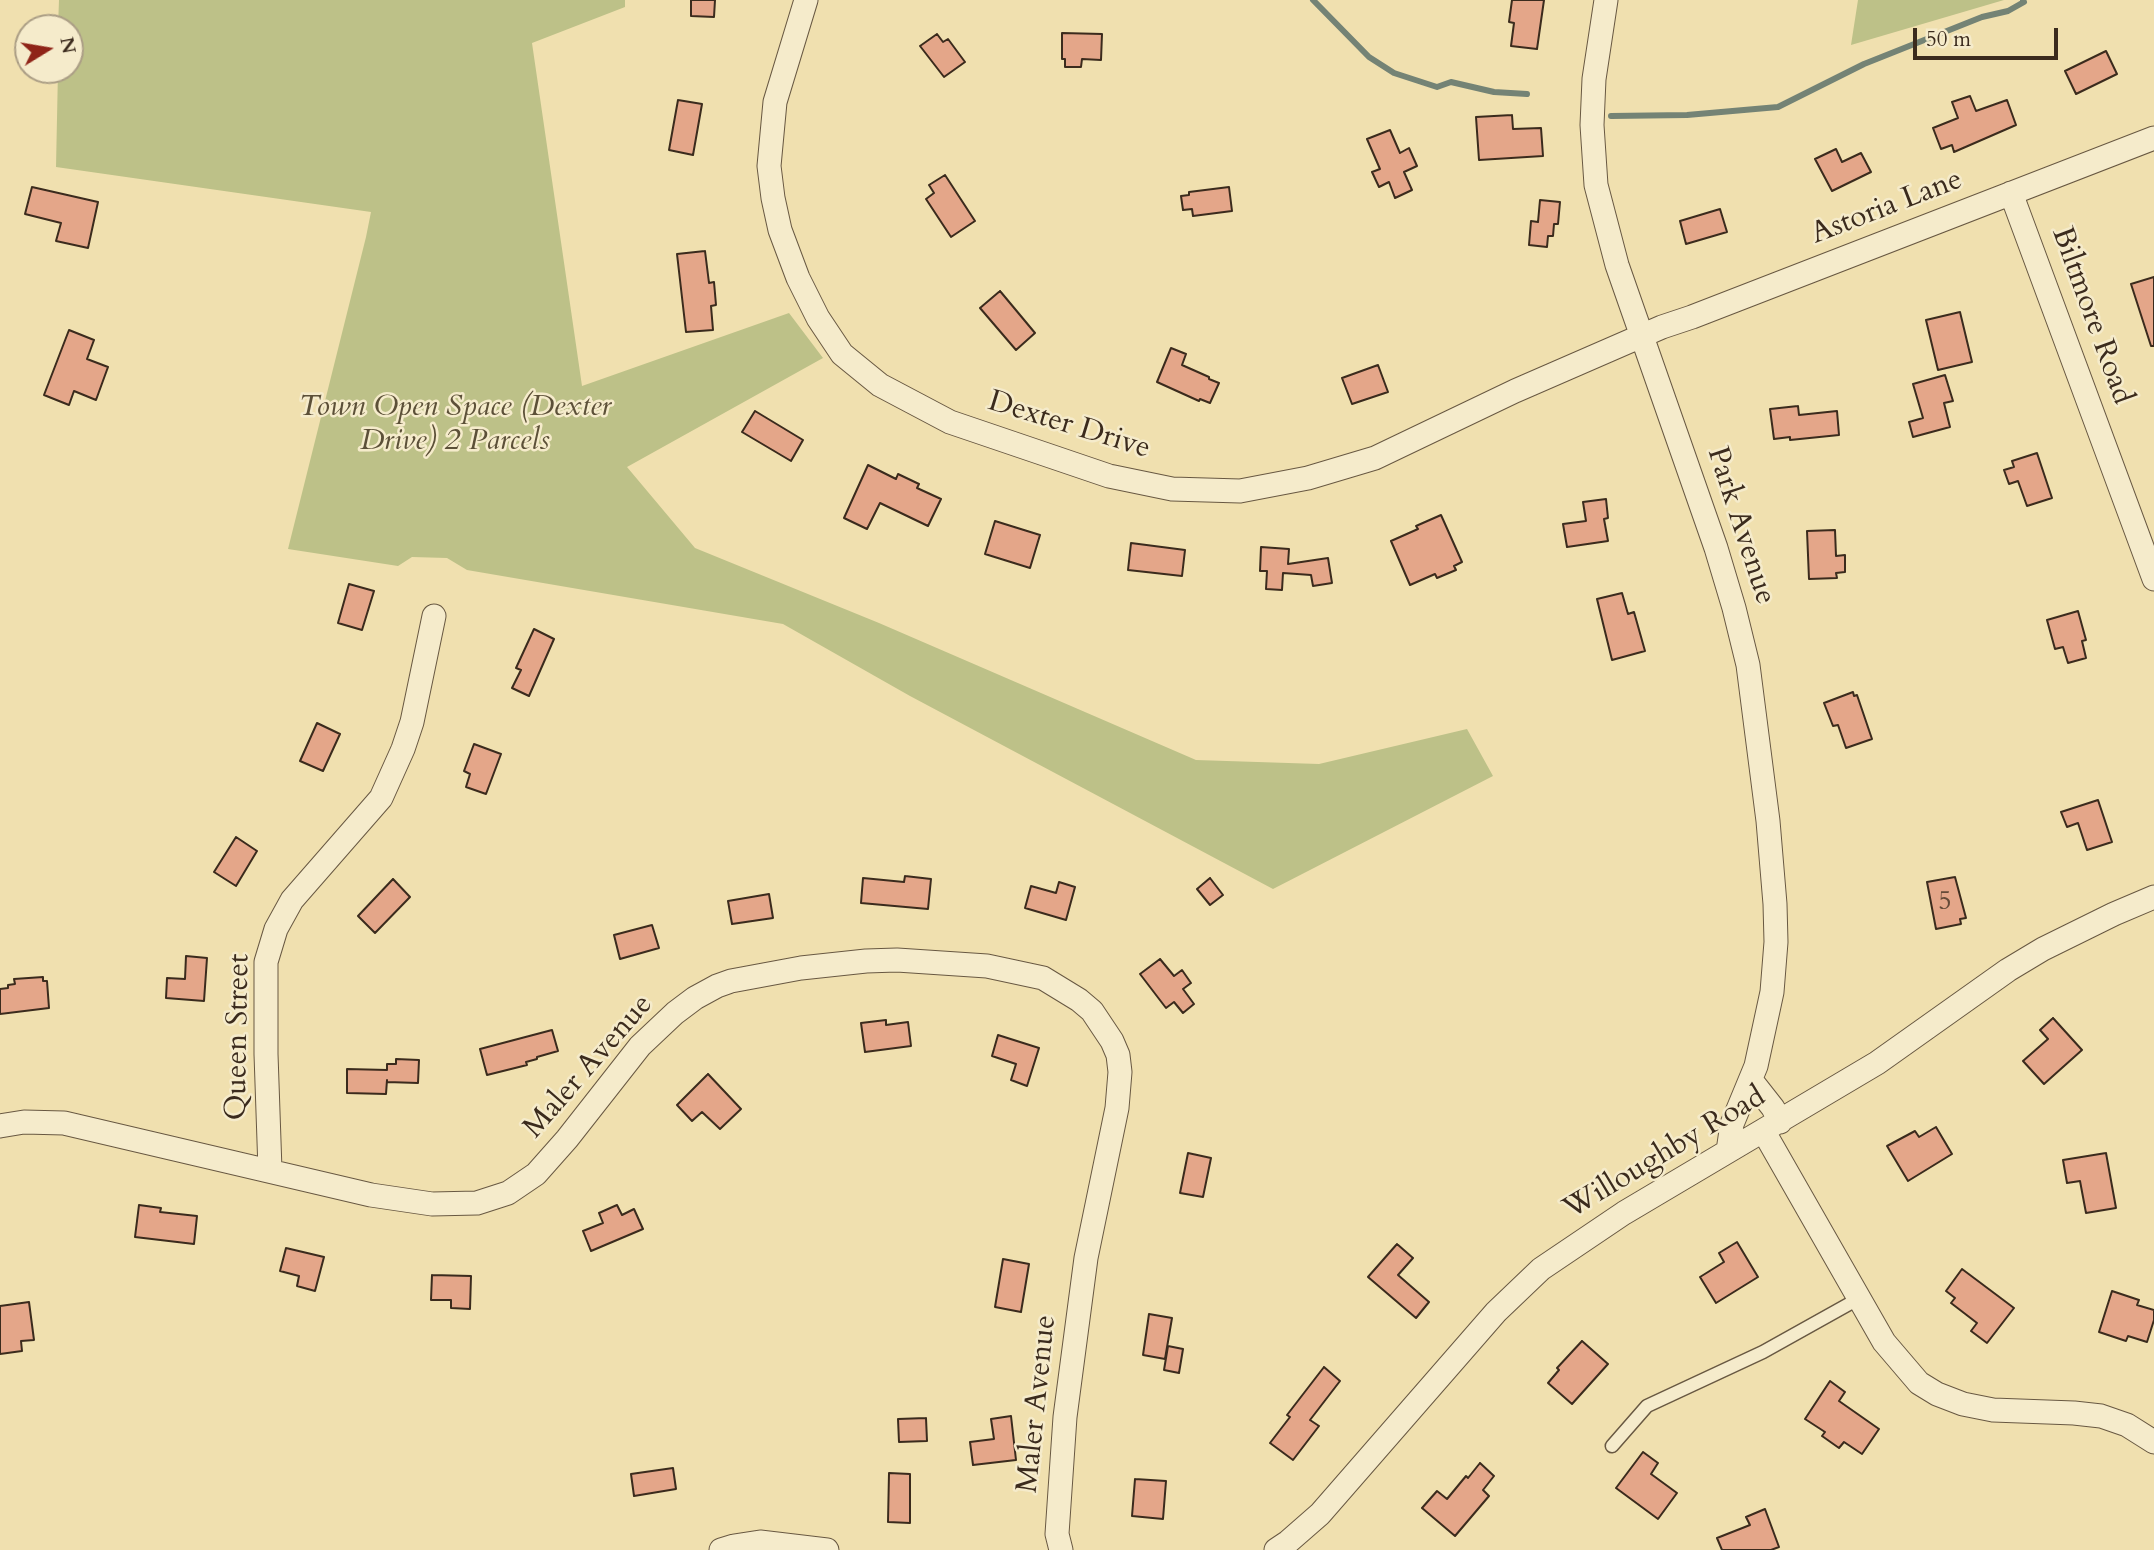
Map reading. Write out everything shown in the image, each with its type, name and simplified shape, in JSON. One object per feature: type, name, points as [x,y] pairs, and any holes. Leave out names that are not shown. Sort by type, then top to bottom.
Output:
[{"type":"street","name":"Dexter Drive","points":[[806,0],[775,102],[769,166],[780,230],[797,278],[818,318],[842,354],[880,385],[950,422],[1109,476],[1172,489],[1240,491],[1308,478],[1375,458],[1516,391],[1642,337]]},
{"type":"street","name":"Park Avenue","points":[[1606,0],[1594,79],[1593,157],[1605,223],[1734,608],[1748,665],[1768,821],[1775,904],[1774,971],[1769,1012],[1751,1080],[1732,1124],[1728,1152]]},
{"type":"street","name":"Astoria Lane","points":[[1642,337],[2154,138]]},
{"type":"street","name":"Biltmore Road","points":[[2011,193],[2154,579]]},
{"type":"street","name":"Queen Street","points":[[270,1170],[266,1054],[267,962],[276,929],[292,900],[381,798],[412,722],[435,616]]},
{"type":"street","name":"Willoughby Road","points":[[1276,1550],[1320,1514],[1496,1312],[1541,1269],[1624,1213],[1877,1063],[2008,970],[2091,924],[2154,897]]},
{"type":"street","name":"Maler Avenue","points":[[0,1126],[24,1122],[64,1123],[401,1201],[446,1205],[477,1203],[509,1194],[536,1174],[640,1046],[675,1013],[717,986],[801,968],[897,960],[987,966],[1043,978],[1079,1000],[1092,1012],[1112,1041],[1118,1055],[1120,1072],[1117,1108],[1086,1258],[1065,1417],[1056,1534],[1061,1550]]},
{"type":"street","points":[[1751,1080],[1773,1108],[1772,1127],[1858,1299],[1884,1342],[1902,1366],[1919,1382],[1937,1394],[1963,1404],[1993,1410],[2101,1416],[2127,1424],[2154,1442]]},
{"type":"street","points":[[721,1550],[760,1542],[827,1550]]},
{"type":"lane","points":[[1612,1446],[1647,1406],[1763,1352],[1858,1299]]},
{"type":"green space","name":"Town Open Space (Dexter Drive) 2 Parcels","points":[[59,0],[625,0],[625,7],[532,43],[582,386],[789,313],[823,358],[627,467],[695,548],[879,623],[1196,760],[1319,764],[1467,729],[1493,776],[1273,889],[910,696],[783,624],[467,570],[447,558],[412,557],[398,566],[288,549],[371,212],[56,167],[58,84],[84,84],[84,14],[58,14]]},
{"type":"green space","points":[[1858,0],[2004,0],[1851,45]]},
{"type":"building","points":[[691,0],[715,0],[714,17],[691,16]]},
{"type":"building","points":[[1512,0],[1544,0],[1537,49],[1511,46],[1514,23],[1509,22]]},
{"type":"building","points":[[1062,33],[1102,34],[1101,60],[1082,59],[1081,67],[1065,67],[1065,59],[1062,59]]},
{"type":"building","points":[[937,34],[943,42],[948,39],[965,62],[944,77],[920,46]]},
{"type":"building","points":[[2106,51],[2117,74],[2076,94],[2065,71]]},
{"type":"building","points":[[1970,96],[1976,111],[2007,100],[2016,125],[1954,152],[1952,145],[1941,149],[1933,128],[1958,118],[1952,102]]},
{"type":"building","points":[[678,100],[702,104],[693,155],[669,150]]},
{"type":"building","points":[[1512,115],[1513,129],[1541,128],[1543,156],[1479,160],[1476,117]]},
{"type":"building","points":[[1390,130],[1400,153],[1409,148],[1417,166],[1404,172],[1412,190],[1395,198],[1389,182],[1379,187],[1372,172],[1380,169],[1367,139]]},
{"type":"building","points":[[1836,149],[1842,162],[1861,153],[1871,172],[1832,191],[1815,159]]},
{"type":"building","points":[[945,175],[975,221],[951,237],[926,199],[934,193],[929,185]]},
{"type":"building","points":[[32,187],[98,202],[88,248],[56,241],[61,223],[25,214]]},
{"type":"building","points":[[1229,187],[1232,211],[1193,216],[1192,209],[1183,210],[1181,196],[1189,195],[1189,192]]},
{"type":"building","points":[[1540,200],[1560,202],[1558,224],[1554,224],[1553,236],[1548,236],[1547,247],[1529,245],[1531,221],[1538,222]]},
{"type":"building","points":[[1720,209],[1727,232],[1686,244],[1680,221]]},
{"type":"building","points":[[705,251],[709,283],[714,282],[716,305],[711,306],[713,330],[686,332],[677,254]]},
{"type":"building","points":[[2154,277],[2154,346],[2151,346],[2131,284]]},
{"type":"building","points":[[1000,291],[1035,333],[1016,350],[980,308]]},
{"type":"building","points":[[1960,312],[1972,362],[1938,370],[1926,320]]},
{"type":"building","points":[[69,330],[94,340],[87,359],[108,367],[96,400],[74,391],[69,405],[44,395]]},
{"type":"building","points":[[1171,348],[1186,354],[1182,365],[1219,383],[1210,403],[1200,399],[1199,401],[1157,382]]},
{"type":"building","points":[[1378,365],[1388,392],[1352,404],[1342,378]]},
{"type":"building","points":[[1945,375],[1953,401],[1944,403],[1950,427],[1913,437],[1909,422],[1923,418],[1913,384]]},
{"type":"building","points":[[1798,406],[1799,415],[1837,411],[1839,435],[1774,439],[1770,409]]},
{"type":"building","points":[[755,411],[803,440],[791,461],[742,432]]},
{"type":"building","points":[[2037,453],[2052,498],[2027,506],[2018,481],[2009,484],[2004,470],[2014,467],[2012,461]]},
{"type":"building","points":[[868,465],[896,479],[898,474],[919,484],[917,488],[941,499],[928,526],[880,503],[867,529],[844,518]]},
{"type":"building","points":[[1606,499],[1608,518],[1604,519],[1608,541],[1567,547],[1563,524],[1586,521],[1583,502]]},
{"type":"building","points":[[1441,515],[1462,562],[1454,566],[1456,570],[1437,578],[1435,574],[1410,585],[1391,541]]},
{"type":"building","points":[[995,521],[1040,535],[1030,568],[985,554]]},
{"type":"building","points":[[1835,530],[1836,556],[1845,555],[1845,572],[1836,573],[1837,578],[1809,579],[1807,531]]},
{"type":"building","points":[[1131,543],[1185,550],[1182,576],[1128,570]]},
{"type":"building","points":[[1261,547],[1289,549],[1288,564],[1328,558],[1332,583],[1313,586],[1311,575],[1283,573],[1282,590],[1266,589],[1267,571],[1260,571]]},
{"type":"building","points":[[349,584],[374,591],[362,630],[338,623]]},
{"type":"building","points":[[1622,593],[1628,614],[1634,612],[1645,651],[1612,660],[1597,599]]},
{"type":"building","points":[[2078,611],[2086,640],[2082,641],[2086,658],[2068,663],[2063,647],[2055,649],[2047,620]]},
{"type":"building","points":[[534,629],[554,639],[529,696],[512,688],[521,670],[516,668]]},
{"type":"building","points":[[1853,692],[1854,696],[1857,695],[1872,739],[1846,748],[1838,725],[1833,726],[1824,703]]},
{"type":"building","points":[[317,723],[340,734],[323,771],[300,761]]},
{"type":"building","points":[[474,744],[501,754],[486,794],[466,787],[470,774],[464,771]]},
{"type":"building","points":[[2098,800],[2112,842],[2087,850],[2078,823],[2067,827],[2061,812]]},
{"type":"building","points":[[236,837],[257,851],[236,886],[214,872]]},
{"type":"building","points":[[905,876],[931,879],[928,909],[861,903],[863,878],[904,882]]},
{"type":"building","points":[[1955,877],[1966,918],[1960,919],[1961,924],[1936,929],[1927,882]]},
{"type":"building","points":[[1210,878],[1223,895],[1210,905],[1197,889]]},
{"type":"building","points":[[393,879],[410,897],[375,933],[358,916]]},
{"type":"building","points":[[1059,882],[1075,887],[1066,920],[1025,908],[1031,886],[1056,893]]},
{"type":"building","points":[[769,894],[773,918],[732,924],[728,901]]},
{"type":"building","points":[[652,925],[659,948],[620,959],[614,935]]},
{"type":"building","points":[[186,956],[207,958],[204,1001],[166,998],[167,978],[185,979]]},
{"type":"building","points":[[1160,959],[1174,976],[1182,970],[1191,983],[1183,989],[1194,1004],[1183,1013],[1174,1002],[1166,1008],[1140,974]]},
{"type":"building","points":[[43,977],[43,981],[47,981],[49,1008],[0,1014],[0,989],[15,984],[14,979]]},
{"type":"building","points":[[2053,1018],[2082,1050],[2044,1084],[2023,1061],[2048,1039],[2040,1030]]},
{"type":"building","points":[[886,1020],[886,1025],[908,1022],[911,1046],[865,1052],[861,1023]]},
{"type":"building","points":[[552,1030],[558,1051],[537,1057],[526,1062],[527,1065],[487,1075],[480,1049]]},
{"type":"building","points":[[998,1035],[1039,1048],[1027,1086],[1011,1080],[1016,1064],[992,1056]]},
{"type":"building","points":[[396,1059],[419,1060],[418,1083],[387,1080],[386,1094],[347,1093],[347,1069],[387,1070],[387,1064],[396,1064]]},
{"type":"building","points":[[708,1074],[741,1109],[720,1129],[702,1112],[692,1121],[677,1105]]},
{"type":"building","points":[[1936,1127],[1952,1154],[1908,1181],[1887,1146],[1915,1131],[1919,1137]]},
{"type":"building","points":[[1188,1153],[1211,1158],[1203,1197],[1180,1193]]},
{"type":"building","points":[[2106,1153],[2116,1208],[2086,1213],[2080,1181],[2067,1183],[2063,1160]]},
{"type":"building","points":[[139,1205],[161,1208],[160,1212],[197,1216],[194,1244],[135,1237]]},
{"type":"building","points":[[617,1205],[622,1215],[634,1209],[643,1229],[591,1251],[583,1231],[603,1223],[599,1213]]},
{"type":"building","points":[[1737,1242],[1758,1277],[1716,1303],[1700,1277],[1724,1262],[1719,1253]]},
{"type":"building","points":[[1397,1244],[1413,1258],[1398,1275],[1429,1302],[1416,1318],[1368,1277]]},
{"type":"building","points":[[286,1248],[324,1257],[315,1291],[297,1286],[299,1276],[280,1271]]},
{"type":"building","points":[[1003,1259],[1029,1264],[1021,1312],[995,1307]]},
{"type":"building","points":[[1962,1269],[2014,1308],[1987,1343],[1971,1331],[1977,1323],[1951,1303],[1955,1298],[1946,1291]]},
{"type":"building","points":[[432,1275],[471,1276],[470,1309],[451,1308],[451,1300],[431,1300]]},
{"type":"building","points":[[2112,1291],[2139,1300],[2137,1305],[2154,1310],[2154,1320],[2147,1342],[2128,1336],[2126,1341],[2099,1332]]},
{"type":"building","points":[[29,1302],[34,1340],[21,1341],[22,1351],[0,1354],[0,1306]]},
{"type":"building","points":[[1149,1314],[1172,1318],[1165,1359],[1143,1355]]},
{"type":"building","points":[[1582,1341],[1608,1364],[1572,1404],[1548,1383],[1559,1370],[1557,1368]]},
{"type":"building","points":[[1168,1346],[1183,1349],[1179,1373],[1164,1370]]},
{"type":"building","points":[[1324,1367],[1340,1381],[1310,1420],[1319,1426],[1293,1460],[1270,1443],[1290,1417],[1287,1415]]},
{"type":"building","points":[[1830,1381],[1845,1392],[1839,1401],[1879,1429],[1862,1454],[1844,1442],[1839,1448],[1822,1436],[1825,1432],[1805,1419]]},
{"type":"building","points":[[1011,1416],[1016,1460],[973,1465],[970,1442],[994,1439],[991,1419]]},
{"type":"building","points":[[926,1418],[927,1441],[899,1442],[898,1419]]},
{"type":"building","points":[[1643,1452],[1658,1463],[1651,1474],[1677,1493],[1658,1519],[1616,1488]]},
{"type":"building","points":[[1480,1463],[1494,1476],[1483,1490],[1489,1496],[1455,1536],[1422,1508],[1437,1491],[1447,1499]]},
{"type":"building","points":[[673,1468],[676,1489],[634,1496],[631,1474]]},
{"type":"building","points":[[889,1473],[910,1474],[910,1523],[888,1522]]},
{"type":"building","points":[[1135,1479],[1166,1481],[1163,1519],[1132,1516]]},
{"type":"building","points":[[1765,1509],[1779,1547],[1771,1550],[1722,1550],[1717,1538],[1750,1525],[1746,1517]]},
{"type":"waterway","points":[[1313,0],[1369,57],[1394,73],[1437,87],[1451,82],[1494,92],[1527,94]]},
{"type":"waterway","points":[[1611,116],[1687,115],[1778,107],[1864,64],[1982,17],[2008,11],[2024,2],[2023,0]]}]
